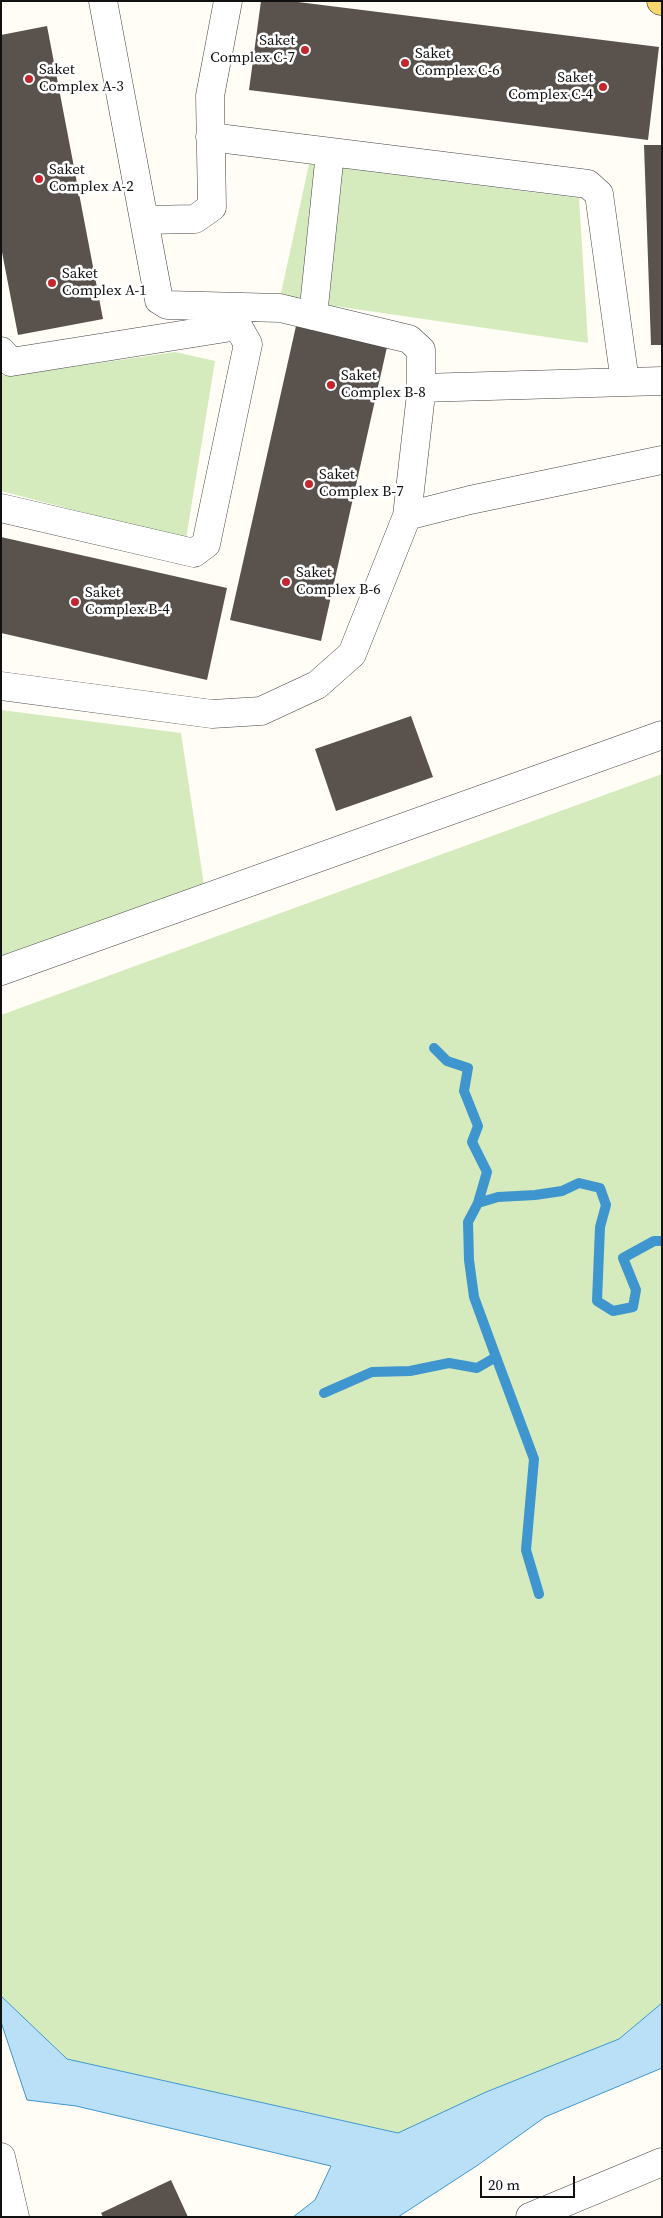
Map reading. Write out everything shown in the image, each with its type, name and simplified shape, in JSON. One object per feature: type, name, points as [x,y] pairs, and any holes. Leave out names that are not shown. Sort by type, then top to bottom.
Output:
[{"type":"street","points":[[103,1],[159,300],[167,305],[233,316]]},
{"type":"street","points":[[144,220],[195,219],[212,207],[210,96],[228,1]]},
{"type":"street","points":[[210,137],[588,184],[599,194],[624,382]]},
{"type":"street","points":[[313,316],[330,153]]},
{"type":"street","points":[[1,352],[11,362],[280,308],[409,339],[421,350],[421,388],[407,516],[352,654],[317,685],[261,711],[212,714],[1,686]]},
{"type":"street","points":[[1,508],[194,553],[206,544],[248,344],[233,316]]},
{"type":"street","points":[[421,388],[662,381]]},
{"type":"street","points":[[407,516],[470,500],[662,460]]},
{"type":"street","points":[[1,971],[662,735]]},
{"type":"street","points":[[1,2157],[15,2217]]},
{"type":"street","points":[[530,2217],[662,2162]]},
{"type":"green space","points":[[309,164],[579,198],[588,343],[280,298]]},
{"type":"green space","points":[[175,352],[215,361],[186,539],[1,491],[1,375],[17,375]]},
{"type":"green space","points":[[1,710],[181,733],[204,885],[1,956]]},
{"type":"green space","points":[[662,774],[662,2003],[619,2039],[399,2133],[67,2059],[1,1996],[1,1015]]},
{"type":"water","points":[[1,1996],[67,2059],[398,2133],[486,2092],[619,2039],[662,2003],[662,2068],[545,2117],[478,2165],[398,2217],[293,2217],[315,2200],[331,2166],[76,2106],[27,2100],[1,2022]]},
{"type":"building","points":[[261,1],[290,1],[659,47],[648,140],[249,90]]},
{"type":"building","points":[[47,26],[103,319],[18,335],[1,247],[1,35]]},
{"type":"building","points":[[644,145],[662,145],[662,345],[651,345]]},
{"type":"building","points":[[296,326],[387,347],[321,641],[230,620]]},
{"type":"building","points":[[1,537],[227,588],[207,680],[1,633]]},
{"type":"building","points":[[411,716],[433,777],[336,811],[315,749]]},
{"type":"building","points":[[171,2180],[188,2217],[103,2217],[101,2213]]},
{"type":"waterway","points":[[434,1048],[447,1061],[468,1068],[464,1091],[478,1126],[472,1142],[487,1172],[478,1203]]},
{"type":"waterway","points":[[324,1393],[372,1372],[410,1371],[449,1363],[477,1368],[496,1357],[474,1297],[469,1260],[468,1222],[478,1203],[498,1197],[562,1191],[579,1183],[600,1188],[606,1205],[600,1227],[597,1301],[613,1311],[633,1307],[636,1290],[623,1258],[654,1241],[662,1241]]},
{"type":"waterway","points":[[496,1357],[534,1459],[526,1550],[539,1594]]},
{"type":"place","name":"Saket Complex C-7","points":[[305,50]]},
{"type":"place","name":"Saket Complex C-6","points":[[405,63]]},
{"type":"place","name":"Saket Complex A-3","points":[[29,79]]},
{"type":"place","name":"Saket Complex C-4","points":[[603,87]]},
{"type":"place","name":"Saket Complex A-2","points":[[39,179]]},
{"type":"place","name":"Saket Complex A-1","points":[[52,283]]},
{"type":"place","name":"Saket Complex B-8","points":[[331,385]]},
{"type":"place","name":"Saket Complex B-7","points":[[309,484]]},
{"type":"place","name":"Saket Complex B-6","points":[[286,582]]},
{"type":"place","name":"Saket Complex B-4","points":[[75,602]]}]
